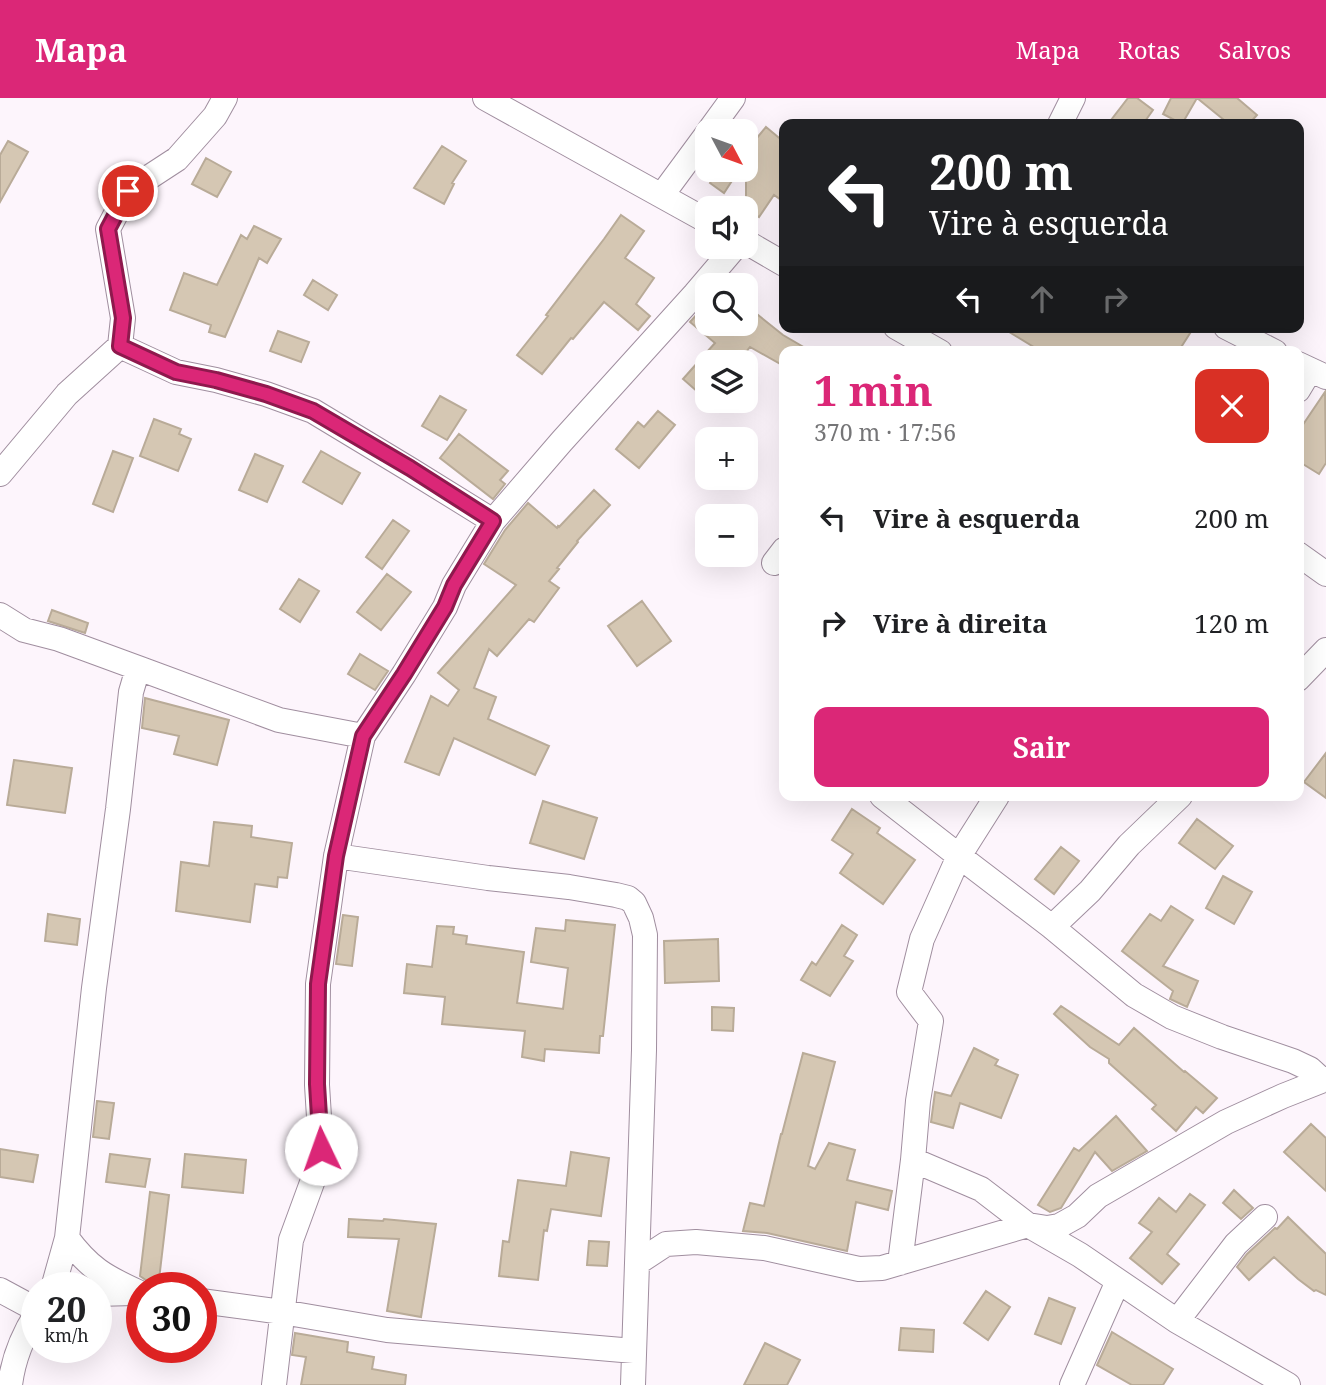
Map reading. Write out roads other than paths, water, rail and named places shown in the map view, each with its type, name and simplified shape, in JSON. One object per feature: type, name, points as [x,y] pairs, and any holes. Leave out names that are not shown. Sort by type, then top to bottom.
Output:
[{"type":"street","points":[[0,474],[67,394],[120,346],[123,318],[108,229],[128,191],[177,159],[215,116],[225,98]]},
{"type":"street","points":[[485,98],[695,213]]},
{"type":"street","points":[[718,119],[733,98]]},
{"type":"street","points":[[1062,119],[1073,98]]},
{"type":"street","points":[[662,195],[695,151]]},
{"type":"street","points":[[758,249],[779,261]]},
{"type":"street","points":[[274,1385],[291,1240],[317,1169],[321,1149],[317,1084],[318,984],[336,856],[363,736],[445,607],[454,585],[493,521],[725,259]]},
{"type":"street","points":[[1238,333],[1263,346]]},
{"type":"street","points":[[120,346],[176,372],[266,394],[313,411],[493,521]]},
{"type":"street","points":[[1304,558],[1326,574]]},
{"type":"street","points":[[0,615],[24,630],[59,639],[279,720],[363,736]]},
{"type":"street","points":[[1304,673],[1326,650]]},
{"type":"street","points":[[57,1272],[67,1238],[94,988],[131,692],[138,668]]},
{"type":"street","points":[[888,801],[1134,995],[1172,1017],[1293,1061],[1324,1079]]},
{"type":"street","points":[[900,1263],[918,1101],[931,1021],[909,992],[922,939],[959,856],[994,801]]},
{"type":"street","points":[[1052,928],[1090,891],[1129,845],[1175,801]]},
{"type":"street","points":[[336,856],[581,889],[628,898],[634,903],[645,935],[633,1385]]},
{"type":"street","points":[[637,1263],[666,1244],[696,1242],[764,1248],[859,1269],[882,1268],[1028,1225],[1053,1228],[1077,1216],[1098,1196],[1226,1122],[1324,1079]]},
{"type":"street","points":[[913,1160],[981,1189],[1028,1225],[1080,1255],[1177,1321],[1288,1385]]},
{"type":"street","points":[[1077,1216],[1074,1234],[1080,1255]]},
{"type":"street","points":[[1177,1321],[1236,1244],[1265,1217]]},
{"type":"street","points":[[638,1230],[666,1244]]},
{"type":"street","points":[[67,1238],[90,1266],[126,1287]]},
{"type":"street","points":[[1072,1385],[1118,1281]]},
{"type":"street","points":[[0,1290],[21,1302]]},
{"type":"street","points":[[217,1303],[387,1330],[634,1351]]},
{"type":"street","points":[[10,1385],[12,1368],[21,1346]]}]
